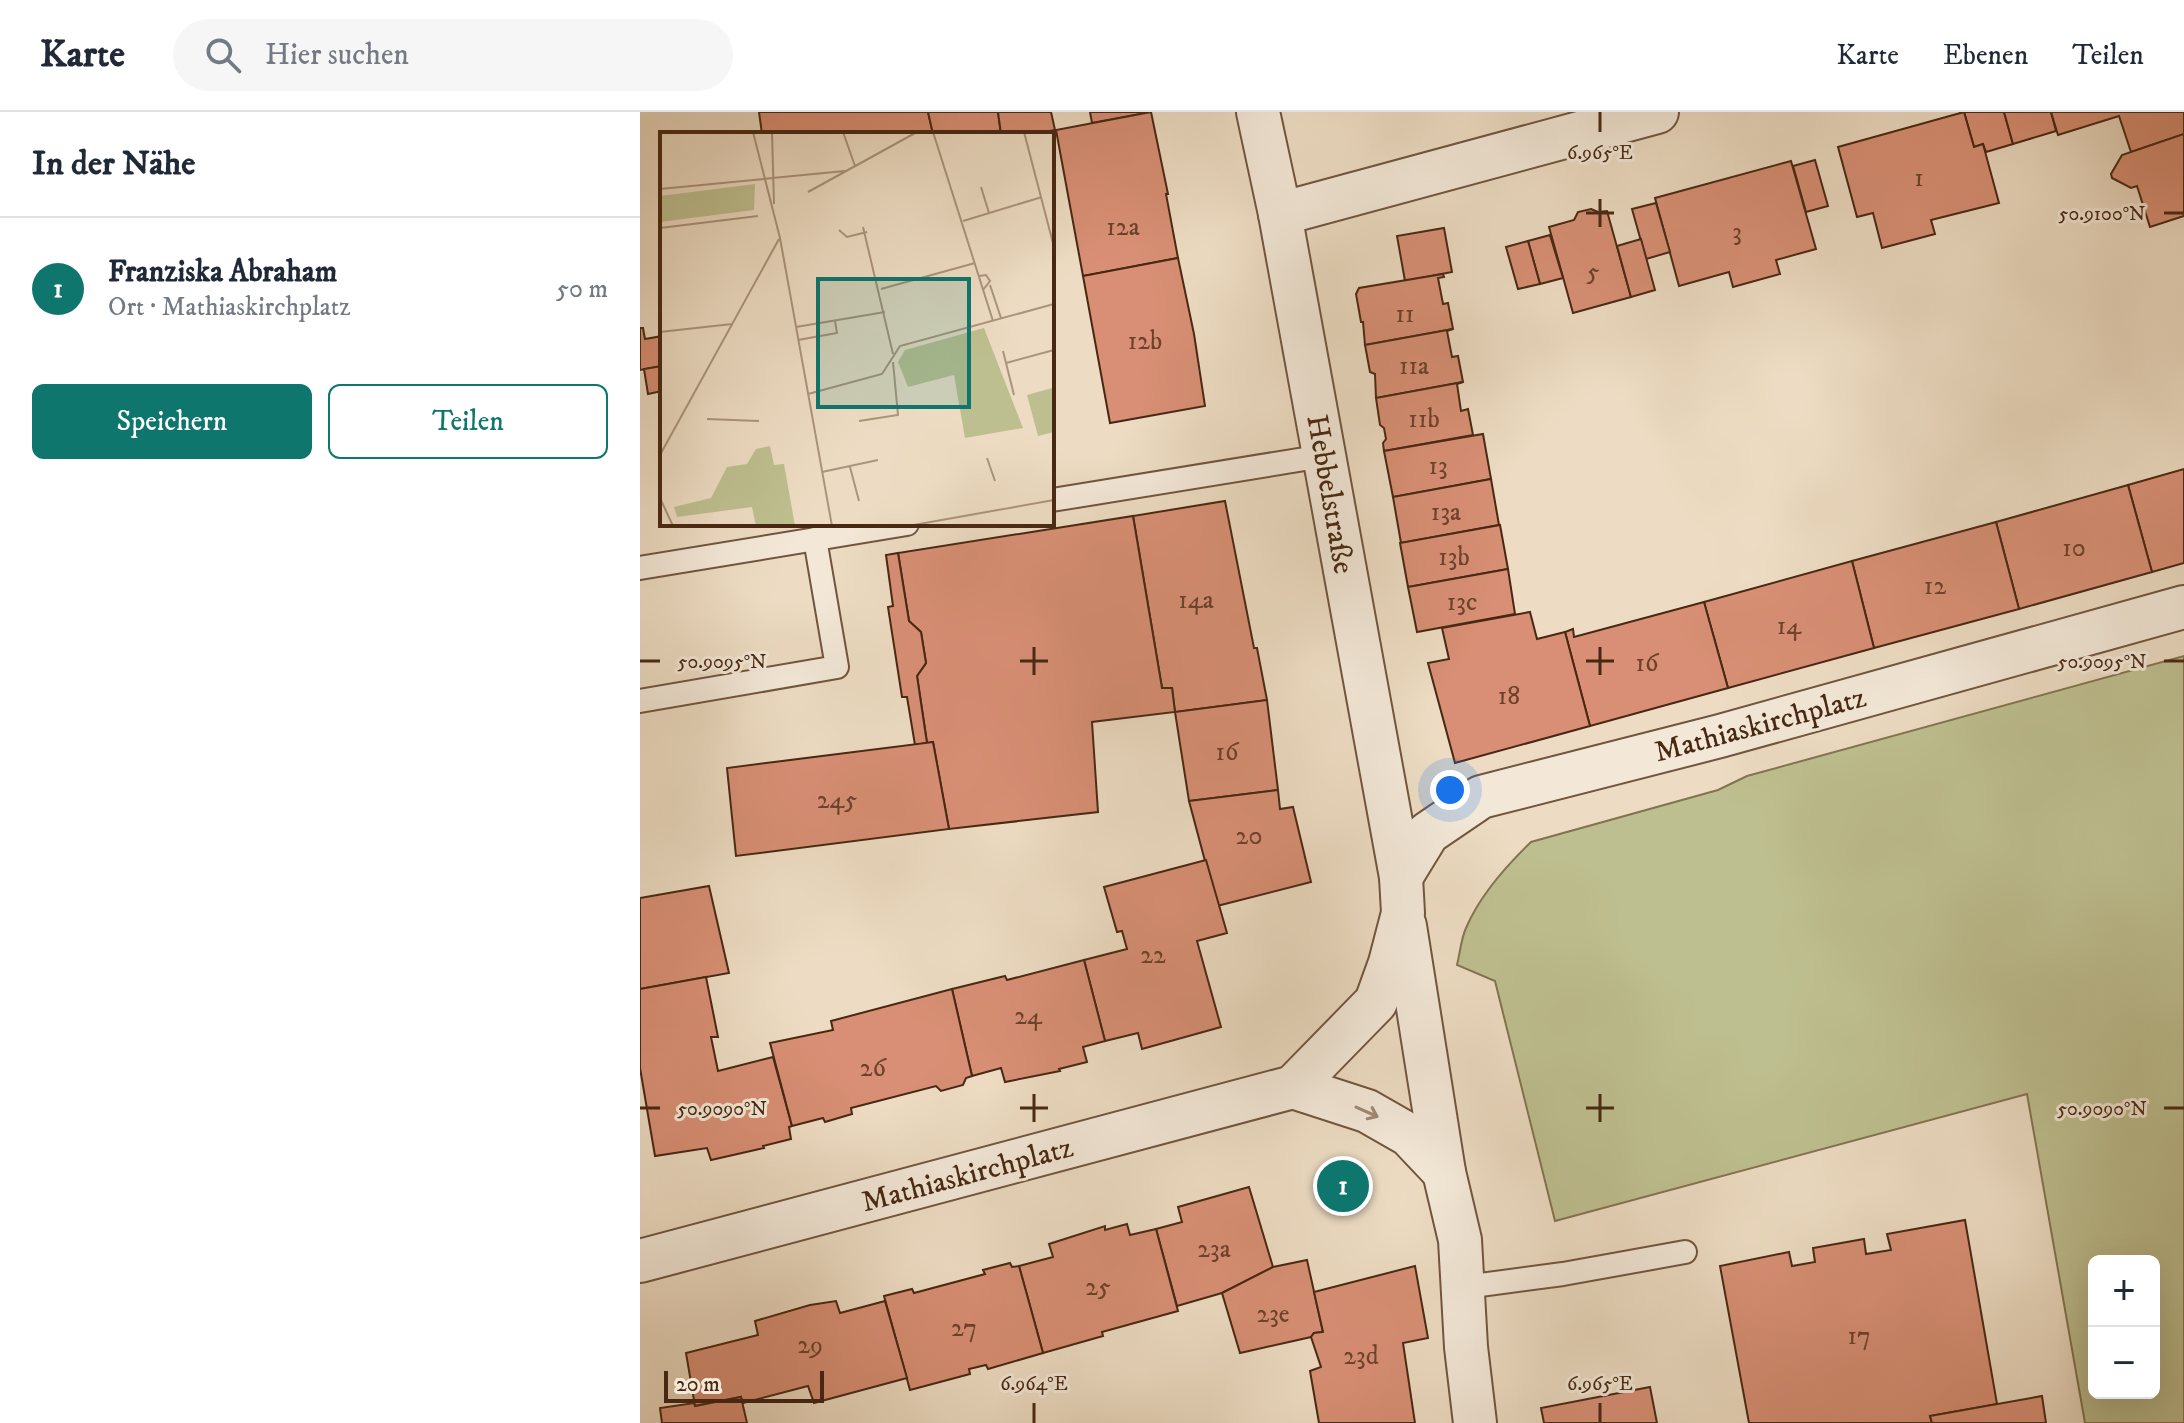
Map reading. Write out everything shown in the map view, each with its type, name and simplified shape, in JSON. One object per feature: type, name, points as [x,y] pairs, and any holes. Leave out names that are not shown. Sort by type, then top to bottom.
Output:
[{"type":"street","name":"Hebbelstraße","points":[[1258,112],[1280,214],[1402,895]]},
{"type":"street","points":[[1280,214],[1657,112]]},
{"type":"street","name":"Mathiaskirchplatz","points":[[640,1261],[1293,1087],[1376,1002],[1390,963],[1402,895],[1428,833],[1481,797],[1735,732],[2184,607]]},
{"type":"street","points":[[1402,895],[1444,1172],[1460,1240],[1466,1347],[1475,1423]]},
{"type":"street","points":[[1293,1087],[1367,1111],[1409,1135],[1444,1172]]},
{"type":"lane","points":[[1054,500],[1323,456]]},
{"type":"lane","points":[[640,568],[895,526]]},
{"type":"lane","points":[[640,701],[837,667],[815,539]]},
{"type":"lane","points":[[1465,1287],[1685,1252]]},
{"type":"green space","points":[[2184,656],[2184,1423],[2085,1423],[2027,1094],[1555,1221],[1495,981],[1457,965],[1466,928],[1494,882],[1531,842],[1718,790],[1747,776]]},
{"type":"building","points":[[759,112],[928,112],[933,132],[762,132]]},
{"type":"building","points":[[928,112],[998,112],[1001,132],[933,132]]},
{"type":"building","points":[[998,112],[1051,112],[1055,130],[1044,132],[1001,132]]},
{"type":"building","points":[[1090,112],[1151,112],[1092,123]]},
{"type":"building","points":[[1151,112],[1178,258],[1083,276],[1056,130]]},
{"type":"building","points":[[1964,112],[2004,112],[2013,144],[1986,152],[1983,144],[1974,147]]},
{"type":"building","points":[[1964,112],[1974,147],[1983,144],[1999,203],[1931,220],[1935,234],[1882,248],[1873,213],[1857,217],[1838,147]]},
{"type":"building","points":[[2004,112],[2051,112],[2056,131],[2013,144]]},
{"type":"building","points":[[2051,112],[2184,112],[2184,134],[2131,152],[2119,116],[2058,135]]},
{"type":"building","points":[[2184,134],[2184,216],[2150,227],[2137,186],[2131,188],[2112,178],[2111,174],[2122,155]]},
{"type":"building","points":[[1815,160],[1828,206],[1806,212],[1793,166]]},
{"type":"building","points":[[1791,161],[1816,249],[1776,260],[1780,274],[1733,287],[1729,272],[1679,286],[1655,198]]},
{"type":"building","points":[[1656,203],[1670,252],[1646,259],[1632,209]]},
{"type":"building","points":[[1591,209],[1607,211],[1631,297],[1573,313],[1549,227],[1574,220],[1578,212]]},
{"type":"building","points":[[1444,228],[1452,272],[1405,281],[1397,236]]},
{"type":"building","points":[[1550,235],[1563,278],[1540,284],[1528,241]]},
{"type":"building","points":[[1641,239],[1655,290],[1631,297],[1617,246]]},
{"type":"building","points":[[1528,241],[1540,284],[1518,289],[1506,247]]},
{"type":"building","points":[[1178,258],[1205,406],[1110,423],[1083,276]]},
{"type":"building","points":[[1443,274],[1444,277],[1438,278],[1443,304],[1448,303],[1453,329],[1365,345],[1356,294],[1359,288]]},
{"type":"building","points":[[640,328],[643,328],[645,339],[660,336],[660,366],[640,370]]},
{"type":"building","points":[[1453,329],[1447,331],[1452,357],[1458,356],[1463,382],[1376,398],[1375,374],[1370,372],[1365,345]]},
{"type":"building","points":[[660,366],[660,391],[648,394],[644,369]]},
{"type":"building","points":[[1463,382],[1457,384],[1461,411],[1468,409],[1473,435],[1384,451],[1386,439],[1384,428],[1380,425],[1376,398]]},
{"type":"building","points":[[1483,434],[1491,479],[1393,497],[1384,451]]},
{"type":"building","points":[[2184,469],[2184,563],[2152,572],[2128,485]]},
{"type":"building","points":[[1491,479],[1499,525],[1401,543],[1393,497]]},
{"type":"building","points":[[2128,485],[2152,572],[2019,609],[1996,522]]},
{"type":"building","points":[[1225,501],[1267,700],[1175,712],[1172,688],[1162,688],[1133,516]]},
{"type":"building","points":[[1133,516],[1162,688],[1172,688],[1175,712],[1092,722],[1098,812],[949,829],[933,742],[927,743],[917,676],[926,663],[921,632],[909,621],[898,553]]},
{"type":"building","points":[[1996,522],[2019,609],[1874,648],[1852,561]]},
{"type":"building","points":[[1500,525],[1508,569],[1408,587],[1400,543]]},
{"type":"building","points":[[898,553],[909,621],[921,632],[926,663],[917,676],[927,743],[915,745],[907,697],[902,697],[888,607],[893,606],[886,555]]},
{"type":"building","points":[[1852,561],[1874,648],[1728,688],[1704,602]]},
{"type":"building","points":[[1508,569],[1515,614],[1417,632],[1408,587]]},
{"type":"building","points":[[1704,602],[1728,688],[1590,726],[1565,632],[1573,629],[1574,637]]},
{"type":"building","points":[[1530,612],[1537,639],[1565,632],[1590,726],[1455,763],[1428,663],[1449,659],[1442,628]]},
{"type":"building","points":[[1267,700],[1278,790],[1189,801],[1175,712]]},
{"type":"building","points":[[933,742],[949,829],[736,856],[727,768]]},
{"type":"building","points":[[1278,790],[1280,809],[1293,807],[1311,882],[1217,906],[1189,801]]},
{"type":"building","points":[[1206,860],[1227,933],[1197,941],[1221,1027],[1142,1049],[1138,1033],[1105,1041],[1084,960],[1127,949],[1122,931],[1117,932],[1104,887]]},
{"type":"building","points":[[709,886],[729,973],[640,989],[640,898]]},
{"type":"building","points":[[1084,960],[1105,1041],[1083,1047],[1087,1062],[1005,1082],[1001,1068],[972,1076],[952,989],[1005,976],[1007,980]]},
{"type":"building","points":[[706,977],[718,1037],[711,1037],[718,1071],[773,1057],[792,1126],[789,1127],[791,1139],[711,1160],[707,1148],[655,1156],[640,1068],[640,989]]},
{"type":"building","points":[[952,989],[972,1076],[966,1078],[963,1085],[941,1091],[936,1086],[851,1108],[852,1114],[825,1122],[823,1118],[792,1126],[770,1043],[833,1030],[831,1021]]},
{"type":"building","points":[[1249,1187],[1273,1267],[1222,1293],[1177,1306],[1156,1229],[1182,1222],[1178,1207]]},
{"type":"building","points":[[1965,1220],[1997,1404],[1930,1416],[1932,1423],[1749,1423],[1720,1266],[1789,1252],[1792,1266],[1815,1262],[1813,1248],[1864,1239],[1866,1254],[1891,1250],[1887,1234]]},
{"type":"building","points":[[1127,1224],[1130,1235],[1156,1229],[1178,1311],[1102,1332],[1103,1336],[1043,1353],[1019,1266],[1053,1257],[1049,1244],[1105,1226],[1105,1230]]},
{"type":"building","points":[[1307,1260],[1323,1332],[1240,1353],[1222,1293],[1273,1267]]},
{"type":"building","points":[[1010,1263],[1012,1267],[1019,1266],[1043,1353],[988,1369],[986,1365],[969,1369],[970,1374],[910,1390],[884,1296],[912,1289],[914,1293],[985,1274],[983,1270]]},
{"type":"building","points":[[1415,1266],[1428,1338],[1403,1343],[1415,1423],[1319,1423],[1310,1371],[1321,1367],[1311,1337],[1314,1333],[1323,1332],[1314,1292]]},
{"type":"building","points":[[836,1301],[840,1313],[885,1301],[907,1378],[814,1403],[808,1386],[743,1403],[741,1397],[695,1406],[686,1353],[758,1335],[755,1321]]},
{"type":"building","points":[[1650,1387],[1657,1423],[1544,1423],[1541,1408]]},
{"type":"building","points":[[2042,1396],[2046,1423],[1932,1423],[1930,1416]]},
{"type":"building","points":[[741,1397],[747,1423],[662,1423],[660,1408],[694,1403],[695,1406]]},
{"type":"place","name":"Franziska Abraham","points":[[1343,1186]]}]
